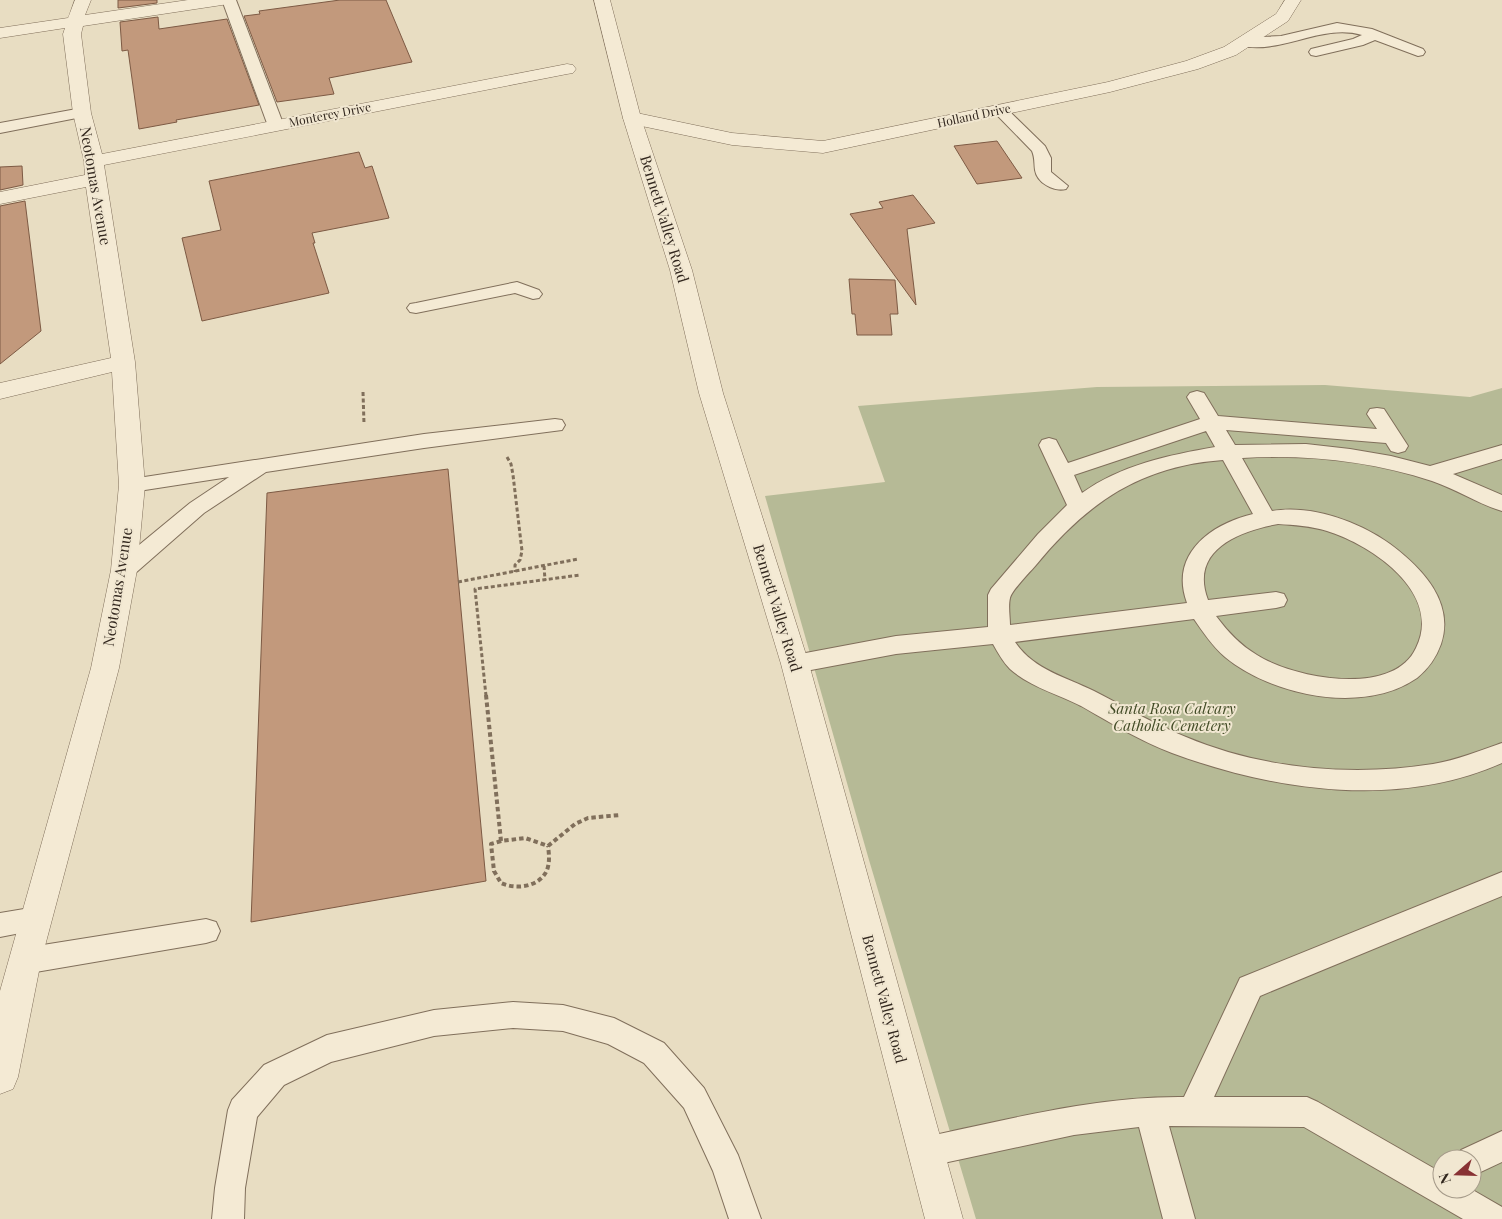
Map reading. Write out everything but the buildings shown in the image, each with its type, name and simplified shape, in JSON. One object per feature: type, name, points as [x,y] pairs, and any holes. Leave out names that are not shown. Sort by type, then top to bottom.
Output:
[{"type":"street","points":[[0,33],[79,11],[222,0]]},
{"type":"street","name":"Bennett Valley Road","points":[[602,0],[632,118],[681,270],[711,393],[795,664],[944,1219]]},
{"type":"street","name":"Holland Drive","points":[[632,118],[732,139],[823,147],[1110,87],[1192,65],[1230,51],[1282,17],[1293,0]]},
{"type":"street","name":"Neotomas Avenue","points":[[0,1077],[4,1032],[105,668],[124,570],[132,485],[123,362],[94,170],[82,113],[72,34],[79,11]]},
{"type":"street","name":"Monterey Drive","points":[[0,198],[94,170],[276,126],[567,69]]},
{"type":"street","points":[[0,391],[123,362]]},
{"type":"lane","points":[[229,0],[276,126]]},
{"type":"lane","points":[[1243,42],[1275,43],[1339,27],[1355,28],[1418,52]]},
{"type":"lane","points":[[1316,52],[1358,42],[1373,35]]},
{"type":"lane","points":[[1000,110],[1039,149],[1043,158],[1043,172],[1048,179],[1060,186]]},
{"type":"lane","points":[[0,128],[82,113]]},
{"type":"lane","points":[[416,308],[517,287],[533,294]]},
{"type":"lane","points":[[1198,397],[1266,518]]},
{"type":"lane","points":[[1377,414],[1392,437],[1422,470]]},
{"type":"lane","points":[[1062,472],[1212,422],[1392,437]]},
{"type":"lane","points":[[132,485],[424,440],[555,426]]},
{"type":"lane","points":[[1049,445],[1079,508]]},
{"type":"lane","points":[[1502,504],[1422,470],[1336,453],[1265,449],[1184,459],[1135,474],[1098,492],[1059,526],[999,595],[999,635],[1018,662],[1036,676],[1085,697],[1142,730],[1208,756],[1277,773],[1346,780],[1414,777],[1474,764],[1502,753]]},
{"type":"lane","points":[[1422,470],[1502,452]]},
{"type":"lane","points":[[124,570],[198,508],[266,464]]},
{"type":"lane","points":[[1266,518],[1308,519],[1344,528],[1378,545],[1406,568],[1426,595],[1432,609],[1433,638],[1428,651],[1419,663],[1407,673],[1375,686],[1335,689],[1306,684],[1272,673],[1235,651],[1220,638],[1200,609],[1195,595],[1194,569],[1198,557],[1205,546],[1226,529],[1240,523],[1266,518]]},
{"type":"lane","points":[[795,664],[896,645],[999,635],[1276,600]]},
{"type":"lane","points":[[1192,1112],[1250,986],[1502,884]]},
{"type":"lane","points":[[0,925],[36,919]]},
{"type":"lane","points":[[24,961],[206,931]]},
{"type":"lane","points":[[228,1219],[230,1188],[243,1110],[274,1075],[327,1049],[434,1023],[513,1015],[563,1018],[614,1032],[654,1053],[694,1098],[727,1166],[745,1219]]},
{"type":"lane","points":[[925,1152],[1074,1120],[1150,1111],[1307,1112],[1432,1177]]},
{"type":"lane","points":[[1150,1111],[1178,1219]]},
{"type":"lane","points":[[1482,1156],[1502,1146]]},
{"type":"lane","points":[[1464,1199],[1493,1219]]},
{"type":"path","points":[[364,392],[364,428]]},
{"type":"path","points":[[503,451],[511,464],[522,551],[520,560],[515,565],[515,572]]},
{"type":"path","points":[[458,582],[578,559]]},
{"type":"path","points":[[544,566],[545,580]]},
{"type":"path","points":[[501,841],[475,589],[580,575]]},
{"type":"path","points":[[548,846],[575,824],[588,818],[620,815]]},
{"type":"path","points":[[523,837],[534,838],[548,846],[548,866],[544,875],[535,882],[523,887],[508,886],[498,881],[493,871],[491,844],[523,837]]},
{"type":"green space","name":"Santa Rosa Calvary Catholic Cemetery","points":[[1325,385],[1470,397],[1502,388],[1502,1219],[976,1219],[869,860],[765,496],[885,482],[858,406],[1097,387]]}]
